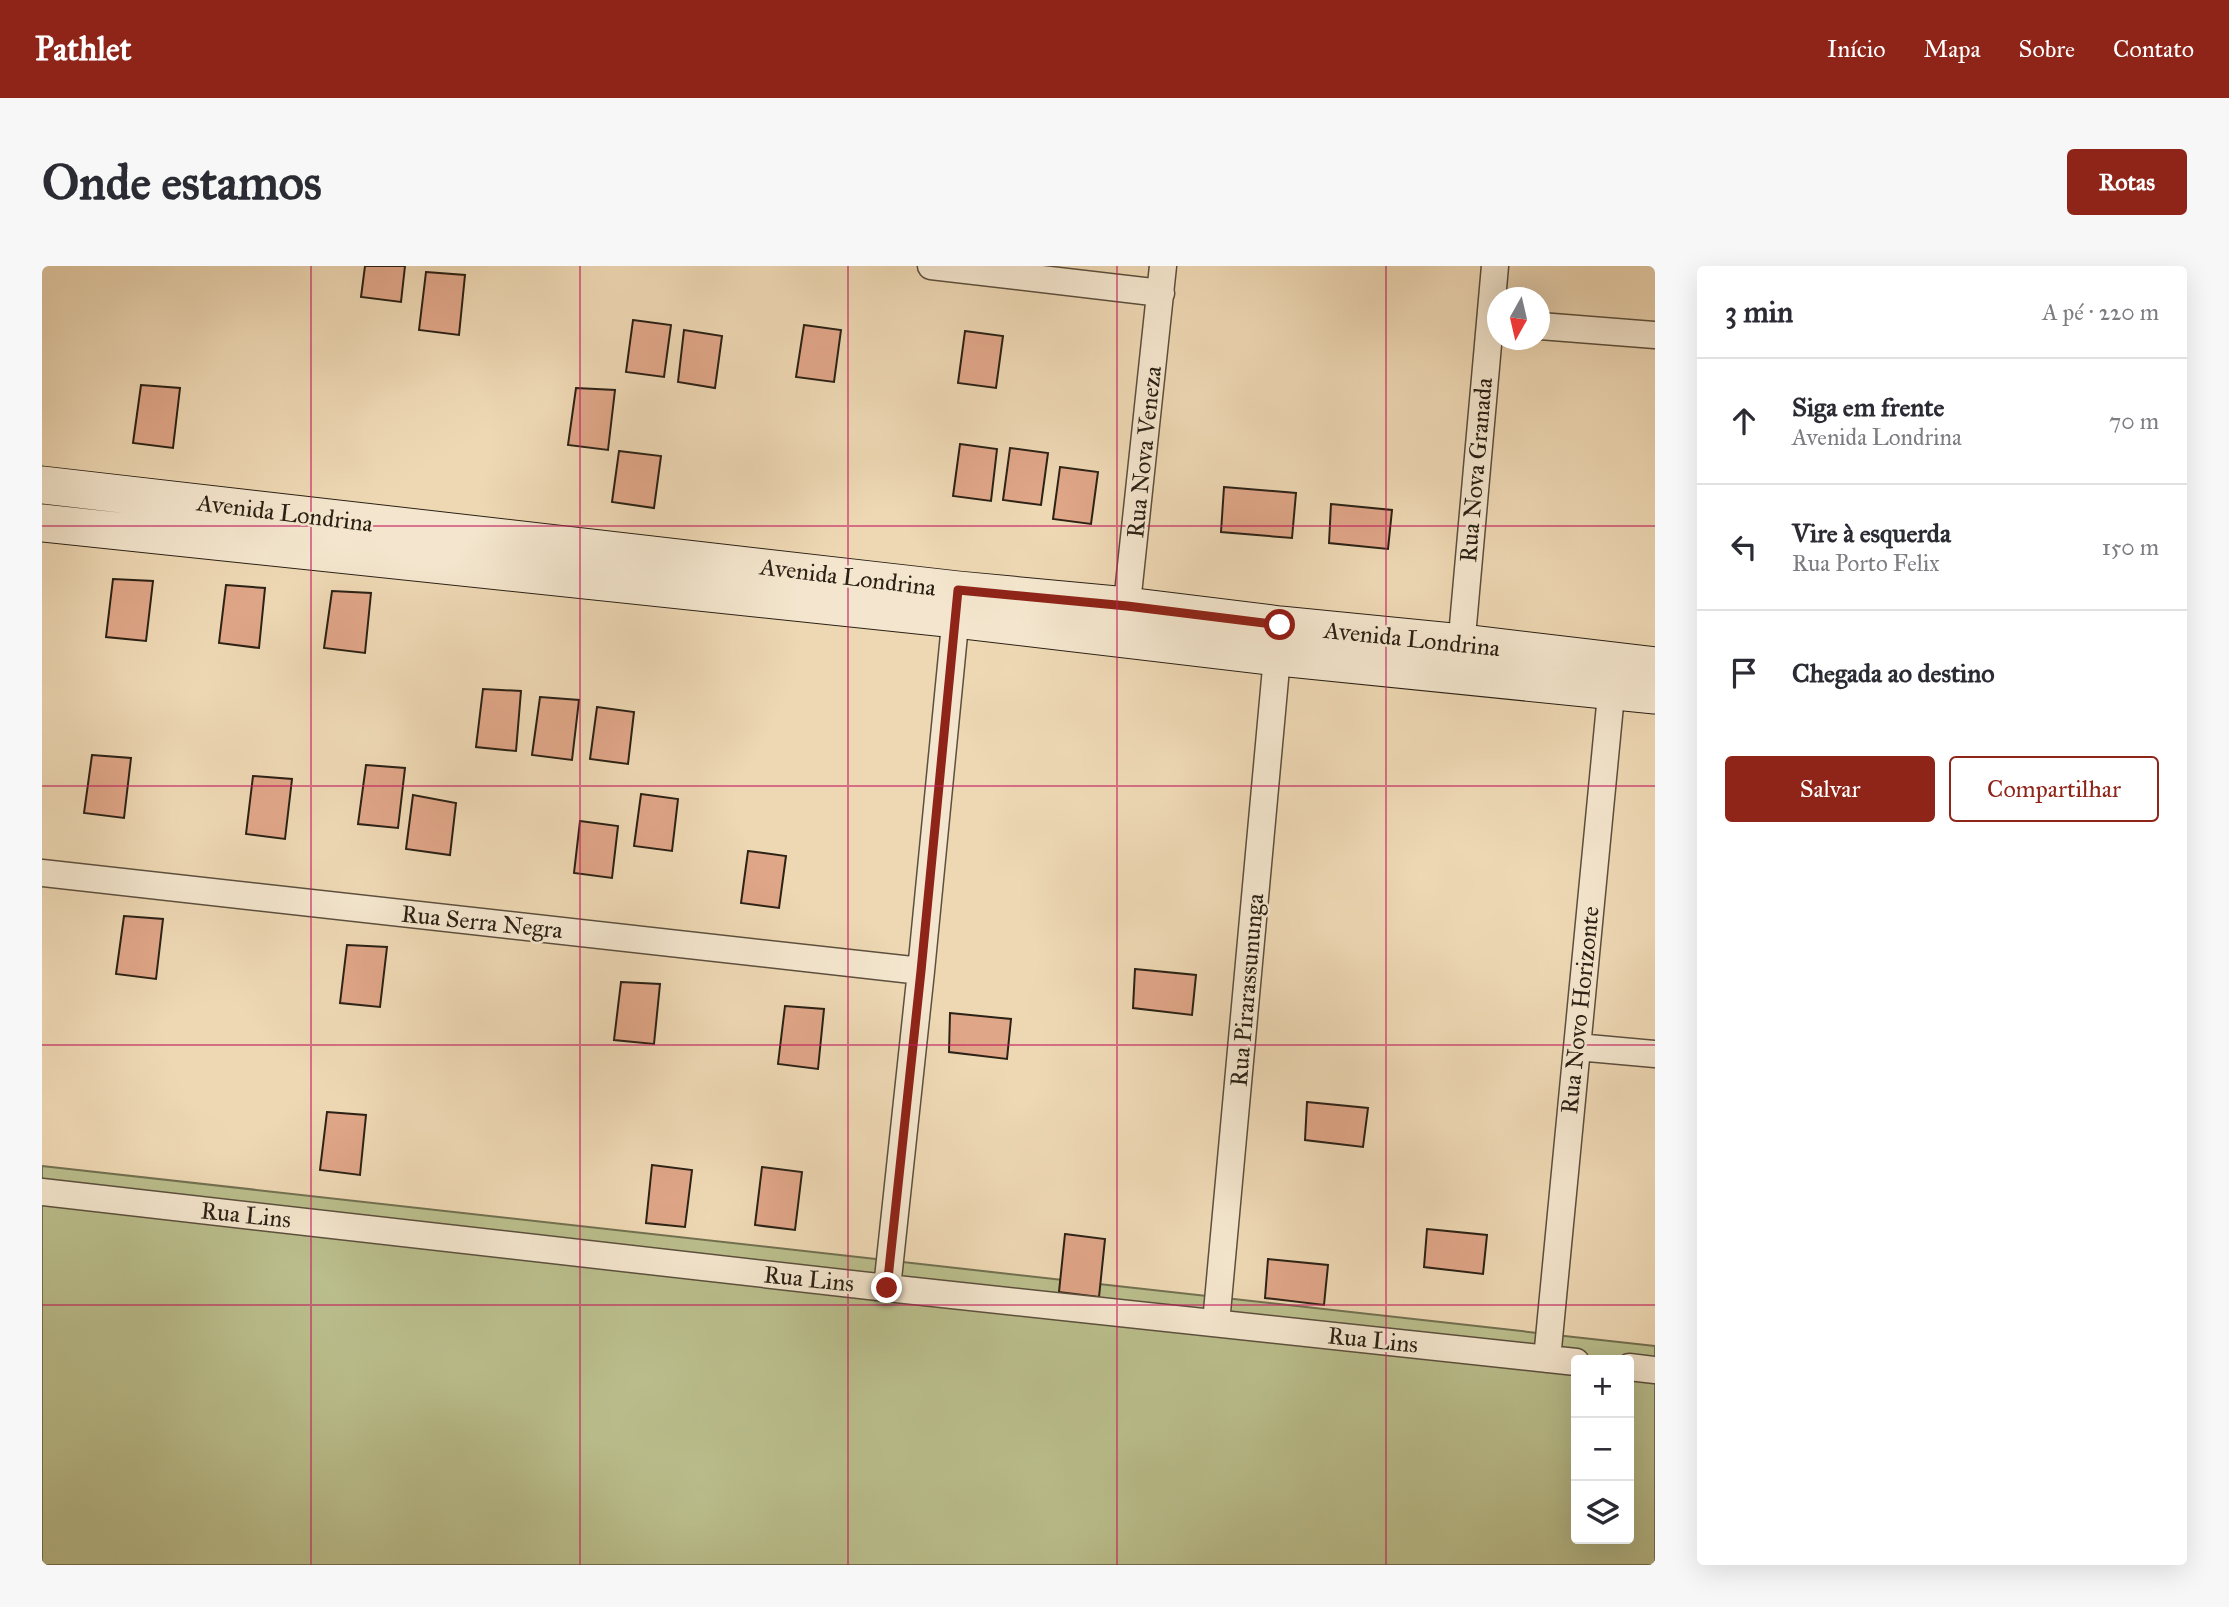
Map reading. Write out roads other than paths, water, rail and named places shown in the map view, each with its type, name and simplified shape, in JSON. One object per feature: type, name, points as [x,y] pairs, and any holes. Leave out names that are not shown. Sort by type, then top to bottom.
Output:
[{"type":"street","points":[[931,266],[1161,293]]},
{"type":"street","name":"Rua Nova Veneza","points":[[1125,622],[1163,266]]},
{"type":"street","name":"Rua Nova Granada","points":[[1494,266],[1494,287]]},
{"type":"street","points":[[1550,327],[1655,335]]},
{"type":"street","name":"Rua Nova Granada","points":[[1460,659],[1490,350]]},
{"type":"street","name":"Avenida Londrina","points":[[42,485],[957,605]]},
{"type":"street","name":"Avenida Londrina","points":[[42,523],[1125,622],[1280,625],[1460,659],[1613,676],[1655,695]]},
{"type":"street","points":[[887,1288],[957,605]]},
{"type":"street","name":"Avenida Londrina","points":[[1125,622],[1278,657],[1460,659]]},
{"type":"street","name":"Rua Pirarassununga","points":[[1216,1323],[1278,657]]},
{"type":"street","name":"Avenida Londrina","points":[[1613,676],[1655,666]]},
{"type":"street","name":"Rua Novo Horizonte","points":[[1547,1359],[1613,676]]},
{"type":"street","name":"Rua Serra Negra","points":[[42,873],[921,971]]},
{"type":"street","points":[[1577,1046],[1655,1054]]},
{"type":"street","name":"Rua Lins","points":[[42,1192],[887,1288],[1571,1361]]},
{"type":"street","points":[[1634,1368],[1655,1370]]}]
